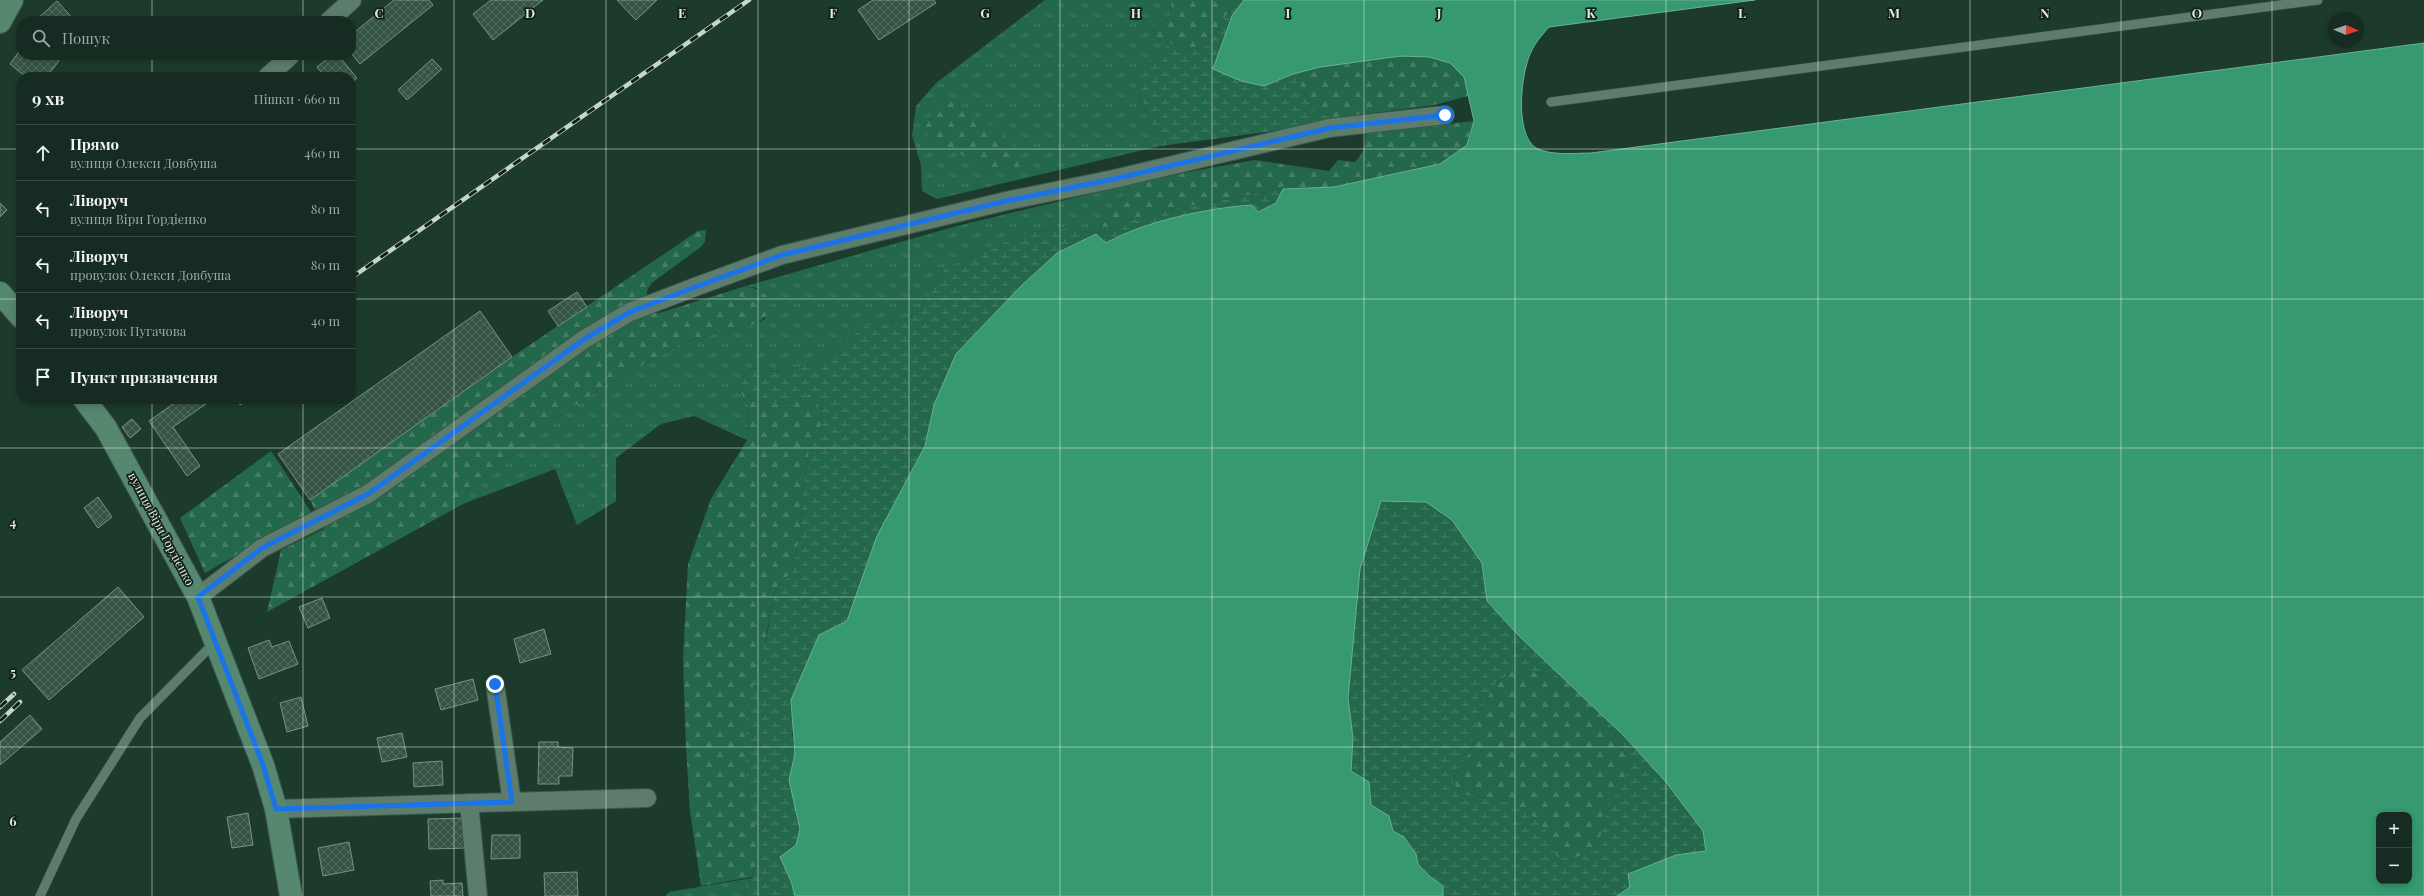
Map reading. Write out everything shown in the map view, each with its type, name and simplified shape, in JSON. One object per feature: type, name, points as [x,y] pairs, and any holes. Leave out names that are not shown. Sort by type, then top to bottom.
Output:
[{"type":"street","points":[[0,22],[12,0]]},
{"type":"street","points":[[334,16],[352,0]]},
{"type":"street","points":[[272,72],[286,60]]},
{"type":"street","points":[[198,597],[262,548],[368,494],[583,340],[630,312],[782,255],[1006,201],[1114,179],[1330,128],[1445,115]]},
{"type":"street","name":"вулиця Віри Гордієнко","points":[[88,404],[106,428],[198,597],[263,765],[276,809],[292,896]]},
{"type":"street","points":[[495,684],[512,802]]},
{"type":"street","points":[[276,809],[647,798]]},
{"type":"street","points":[[469,803],[478,896]]},
{"type":"lane","points":[[1551,102],[2318,0]]},
{"type":"lane","points":[[40,896],[76,819],[140,718],[215,642]]},
{"type":"green space","points":[[1045,0],[1170,0],[1172,7],[1169,15],[1163,23],[1155,23],[1154,36],[1168,43],[1166,51],[1153,61],[1140,97],[1160,146],[937,199],[922,191],[921,165],[912,135],[916,106],[936,83]]},
{"type":"green space","points":[[1170,0],[1237,0],[1205,47],[1189,50],[1159,40],[1154,36],[1155,23],[1163,23],[1171,13],[1172,7]]},
{"type":"green space","points":[[1237,0],[1244,0],[1232,16],[1264,86],[1293,74],[1314,110],[1334,118],[1311,126],[1160,146],[1140,97],[1146,62],[1160,56],[1168,43],[1189,50],[1205,47]]},
{"type":"green space","points":[[1401,56],[1427,57],[1444,61],[1452,65],[1464,77],[1468,96],[1434,105],[1334,118],[1314,110],[1293,74],[1320,67]]},
{"type":"green space","points":[[946,98],[1001,132],[1013,147],[1019,167],[1001,170],[979,167],[963,155],[936,147],[924,130],[934,108]]},
{"type":"green space","points":[[1474,121],[1467,145],[1440,164],[1334,187],[1283,189],[1173,209],[1128,220],[1096,234],[1132,184],[1255,160],[1329,171],[1338,160],[1355,162],[1364,149],[1366,133]]},
{"type":"green space","points":[[1132,184],[1096,234],[1069,228],[1033,232],[1006,241],[945,268],[922,307],[905,321],[864,326],[821,362],[778,372],[749,368],[737,387],[748,405],[747,440],[694,416],[661,424],[616,458],[616,501],[577,525],[555,469],[463,504],[470,487],[526,439],[604,386],[686,341],[755,324],[765,319],[757,288],[746,286],[957,226]]},
{"type":"green space","points":[[1283,189],[1276,203],[1257,212],[1252,205],[1196,213],[1157,222],[1139,228],[1106,243],[1096,234],[1128,220],[1173,209]]},
{"type":"green space","points":[[1069,228],[1096,234],[1057,253],[1020,287],[1001,308],[934,405],[925,446],[877,536],[847,621],[819,635],[792,733],[795,754],[789,780],[800,829],[796,845],[780,857],[791,881],[795,896],[741,896],[752,878],[757,860],[758,836],[750,809],[745,757],[747,708],[767,635],[774,592],[793,570],[800,532],[803,491],[809,452],[820,434],[822,411],[811,394],[793,402],[761,405],[737,387],[749,368],[778,372],[821,362],[864,326],[905,321],[922,307],[945,268],[1006,241],[1033,232]]},
{"type":"green space","points":[[706,230],[705,241],[702,246],[653,282],[648,289],[647,296],[652,312],[659,313],[746,286],[762,292],[770,302],[768,313],[763,318],[755,324],[686,341],[604,386],[526,439],[470,487],[463,504],[267,612],[281,550],[324,529],[310,500],[512,357],[698,231]]},
{"type":"green space","points":[[737,387],[761,405],[793,402],[811,394],[822,411],[820,434],[809,452],[803,491],[800,532],[793,570],[774,592],[745,757],[750,809],[758,836],[757,860],[752,877],[701,886],[690,811],[686,748],[683,659],[688,564],[711,499],[747,440],[748,405]]},
{"type":"green space","points":[[271,451],[311,512],[205,573],[180,518]]},
{"type":"green space","points":[[1381,501],[1426,502],[1452,520],[1482,563],[1487,601],[1519,636],[1562,677],[1515,669],[1493,686],[1478,718],[1471,750],[1459,767],[1453,781],[1461,795],[1493,799],[1524,810],[1541,824],[1548,835],[1557,857],[1577,857],[1596,850],[1609,806],[1631,766],[1608,720],[1666,782],[1703,831],[1706,851],[1676,855],[1628,874],[1630,887],[1617,896],[1443,896],[1443,886],[1428,875],[1418,864],[1416,854],[1404,837],[1393,831],[1389,816],[1371,805],[1369,782],[1351,772],[1353,738],[1348,698],[1360,569]]},
{"type":"green space","points":[[1515,669],[1562,677],[1608,720],[1631,766],[1609,806],[1597,850],[1577,857],[1557,857],[1541,824],[1483,797],[1461,795],[1453,782],[1459,767],[1471,750],[1478,718],[1493,686]]},
{"type":"green space","points":[[752,878],[741,896],[666,896],[669,892]]},
{"type":"shaded area","points":[[1244,0],[1755,0],[1549,27],[1535,45],[1527,61],[1522,87],[1522,117],[1529,141],[1536,148],[1542,151],[1564,154],[1591,153],[2424,43],[2424,896],[1617,896],[1630,887],[1628,874],[1676,855],[1706,851],[1703,831],[1666,782],[1623,735],[1519,636],[1487,601],[1482,563],[1452,520],[1426,502],[1381,501],[1360,569],[1348,698],[1353,738],[1351,771],[1369,782],[1371,805],[1389,816],[1393,831],[1404,837],[1416,854],[1418,864],[1428,875],[1443,886],[1443,896],[795,896],[791,881],[780,857],[796,845],[800,829],[789,780],[795,754],[791,700],[819,635],[847,621],[877,536],[925,446],[934,405],[956,354],[1020,287],[1057,253],[1096,234],[1106,243],[1139,228],[1158,222],[1216,209],[1252,205],[1258,212],[1276,203],[1283,189],[1334,187],[1440,164],[1467,145],[1474,121],[1464,77],[1450,63],[1429,57],[1401,56],[1320,67],[1293,74],[1264,86],[1241,81],[1213,69],[1232,16]]},
{"type":"building","points":[[394,0],[429,0],[433,5],[360,64],[356,59],[356,31]]},
{"type":"building","points":[[491,0],[543,0],[493,40],[473,14]]},
{"type":"building","points":[[617,0],[657,0],[636,20]]},
{"type":"building","points":[[873,0],[934,0],[936,3],[879,40],[858,10]]},
{"type":"building","points":[[57,1],[70,16],[40,16]]},
{"type":"building","points":[[16,56],[16,60],[59,61],[50,72],[20,72],[10,64]]},
{"type":"building","points":[[432,59],[442,69],[407,100],[398,90]]},
{"type":"building","points":[[326,60],[342,60],[352,72],[321,72],[317,67]]},
{"type":"building","points":[[0,203],[7,210],[0,217]]},
{"type":"building","points":[[577,292],[587,307],[558,326],[548,311]]},
{"type":"building","points":[[480,311],[512,357],[310,500],[278,454],[349,404],[356,404],[356,399]]},
{"type":"building","points":[[173,404],[206,404],[173,427],[200,466],[187,476],[149,421]]},
{"type":"building","points":[[132,419],[141,429],[130,438],[122,427]]},
{"type":"building","points":[[98,497],[112,517],[98,528],[84,508]]},
{"type":"building","points":[[118,587],[144,617],[49,700],[22,670]]},
{"type":"building","points":[[322,598],[330,618],[308,628],[299,607]]},
{"type":"building","points":[[544,629],[551,654],[520,663],[514,639]]},
{"type":"building","points":[[269,640],[272,647],[289,641],[298,664],[259,679],[248,648]]},
{"type":"building","points":[[473,679],[478,700],[441,710],[435,689]]},
{"type":"building","points":[[301,697],[308,726],[287,732],[280,703]]},
{"type":"building","points":[[30,715],[42,729],[0,765],[0,742]]},
{"type":"building","points":[[402,733],[407,757],[382,762],[377,738]]},
{"type":"building","points":[[539,742],[558,742],[558,747],[573,748],[572,776],[559,776],[559,784],[538,784]]},
{"type":"building","points":[[442,761],[443,785],[414,787],[413,763]]},
{"type":"building","points":[[248,813],[253,845],[232,848],[227,817]]},
{"type":"building","points":[[467,818],[468,848],[429,849],[428,819]]},
{"type":"building","points":[[492,835],[520,835],[520,858],[491,859]]},
{"type":"building","points":[[349,842],[354,870],[323,876],[318,848]]},
{"type":"building","points":[[577,872],[578,896],[545,896],[544,873]]},
{"type":"building","points":[[443,880],[443,884],[462,883],[463,896],[431,896],[430,881]]},
{"type":"railway","points":[[356,275],[749,0]]},
{"type":"railway","points":[[0,707],[14,694]]},
{"type":"railway","points":[[0,721],[20,702]]},
{"type":"route","points":[[495,684],[512,802],[276,809],[263,765],[198,597],[262,548],[368,494],[583,340],[630,312],[782,255],[1006,201],[1114,179],[1330,128],[1445,115]]}]
